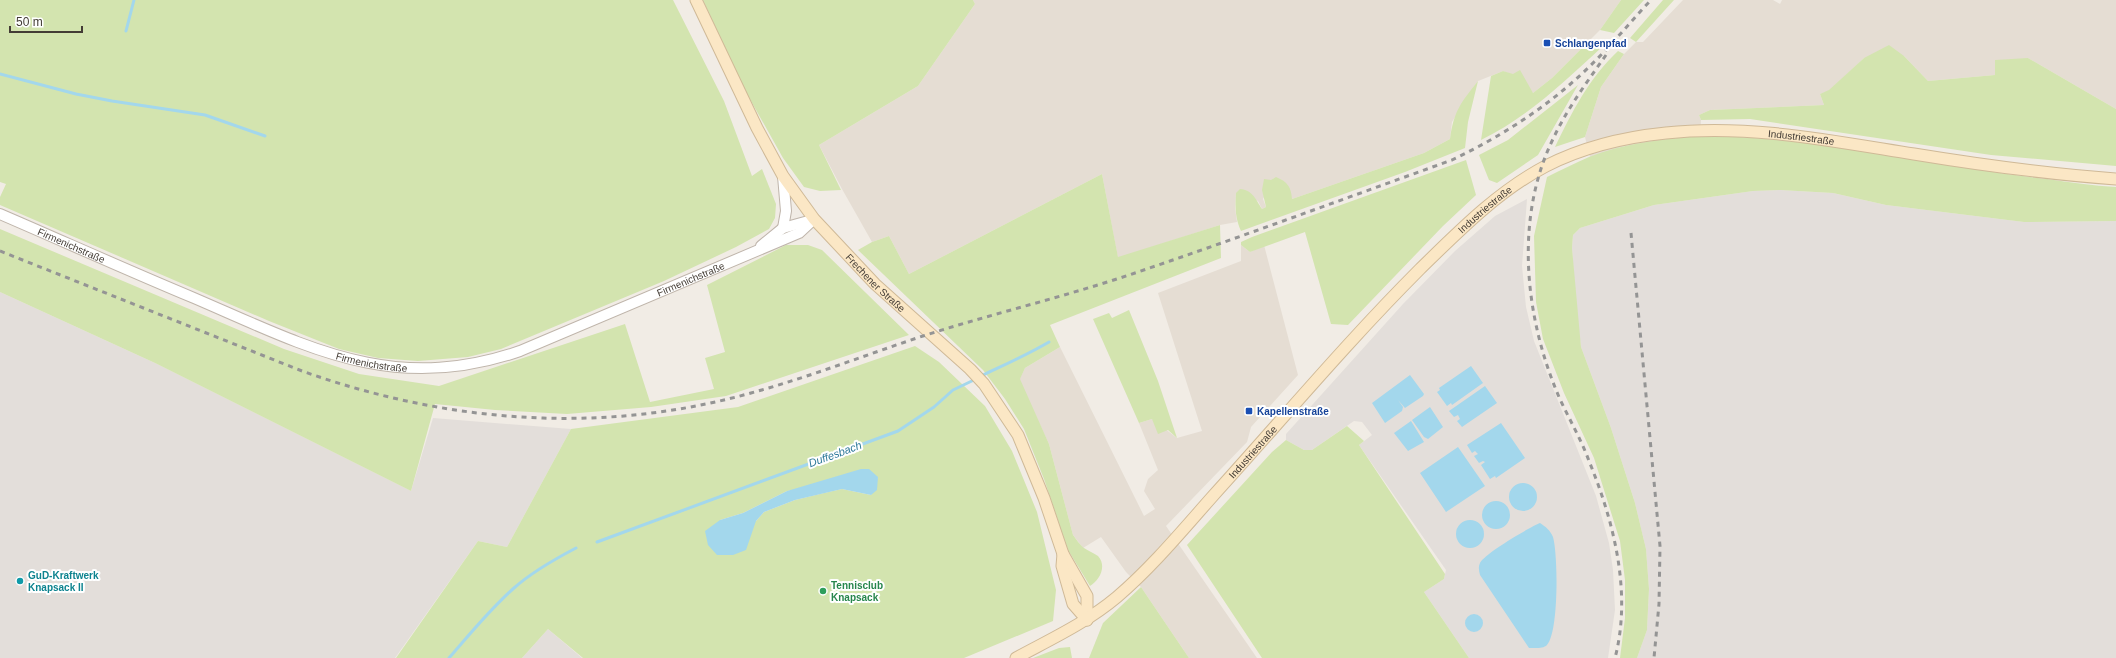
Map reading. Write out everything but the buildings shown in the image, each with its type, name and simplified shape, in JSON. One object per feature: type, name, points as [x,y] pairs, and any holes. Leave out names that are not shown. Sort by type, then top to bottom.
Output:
[{"type":"main road","name":"Frechener Straße","points":[[696,0],[742,100],[783,176],[814,219],[875,284],[970,369],[984,384],[1018,435],[1044,498],[1062,554],[1087,596],[1086,620]]},
{"type":"main road","name":"Industriestraße","points":[[1016,658],[1086,620],[1117,597],[1161,555],[1388,301],[1458,232],[1490,203],[1549,164],[1592,148],[1648,135],[1698,130],[1750,131],[1811,138],[1992,167],[2116,179]]},
{"type":"street","points":[[783,176],[786,211],[783,228]]},
{"type":"street","name":"Firmenichstraße","points":[[0,214],[312,348],[349,360],[376,366],[408,369],[464,366],[503,357],[799,233],[814,219]]},
{"type":"street","name":"Firmenichstraße","points":[[751,254],[783,228],[814,219]]},
{"type":"shaded area","points":[[973,0],[1621,0],[1600,30],[1552,78],[1533,93],[1513,75],[1503,71],[1478,81],[1452,122],[1450,139],[1424,153],[1292,199],[1274,178],[1263,199],[1266,207],[1262,209],[1258,201],[1236,193],[1235,208],[1237,222],[1220,225],[1118,258],[1102,174],[909,274],[889,236],[872,242],[819,145],[918,86],[975,4]]},
{"type":"shaded area","points":[[1683,0],[1773,0],[1780,4],[1782,0],[2116,0],[2116,109],[2028,58],[1995,75],[1928,81],[1904,56],[1864,58],[1829,91],[1820,94],[1824,105],[1710,110],[1699,115],[1701,120],[1700,136],[1625,146],[1590,157],[1585,137],[1601,87],[1624,54],[1636,42],[1643,42]]},
{"type":"shaded area","points":[[1780,190],[1833,193],[1886,205],[2024,222],[2116,221],[2116,658],[1637,658],[1647,630],[1649,589],[1646,549],[1635,503],[1611,428],[1581,347],[1576,310],[1572,248],[1573,235],[1580,228],[1654,205],[1753,191]]},
{"type":"shaded area","points":[[1527,199],[1522,266],[1526,307],[1534,341],[1596,496],[1609,543],[1613,570],[1615,610],[1608,658],[1469,658],[1424,592],[1444,579],[1446,570],[1359,445],[1372,435],[1362,422],[1354,421],[1312,450],[1304,450],[1286,440],[1286,434],[1403,304],[1455,251],[1495,216]]},
{"type":"shaded area","points":[[1241,245],[1250,252],[1264,245],[1298,375],[1251,427],[1247,442],[1166,526],[1257,658],[1189,658],[1141,587],[1126,572],[1101,537],[1083,548],[1073,535],[1049,444],[1019,380],[1025,368],[1060,347],[1144,516],[1155,509],[1144,491],[1148,479],[1158,470],[1139,423],[1152,419],[1177,438],[1202,431],[1158,293],[1241,261]]},
{"type":"shaded area","points":[[0,292],[155,363],[411,491],[433,418],[571,429],[507,547],[478,541],[395,658],[0,658]]},
{"type":"shaded area","points":[[548,629],[582,658],[522,658]]},
{"type":"green space","points":[[0,0],[673,0],[724,101],[752,176],[762,169],[776,204],[775,218],[769,229],[736,247],[664,281],[501,349],[468,357],[418,361],[378,358],[339,349],[269,321],[0,205],[0,197],[6,184],[0,182]]},
{"type":"green space","points":[[703,0],[973,0],[975,4],[918,86],[819,145],[841,190],[820,191],[804,187],[783,158],[742,85]]},
{"type":"green space","points":[[1621,0],[1644,0],[1614,33],[1600,30]]},
{"type":"green space","points":[[1663,0],[1674,0],[1636,42],[1630,38]]},
{"type":"green space","points":[[1587,43],[1603,46],[1545,98],[1515,121],[1481,140],[1491,76],[1503,71],[1513,74],[1520,70],[1533,93],[1552,78]]},
{"type":"green space","points":[[1889,45],[1904,56],[1928,81],[1995,75],[1995,60],[2028,58],[2116,109],[2116,166],[1991,155],[1750,119],[1701,120],[1699,115],[1710,110],[1824,105],[1820,94],[1829,90],[1864,58]]},
{"type":"green space","points":[[1618,51],[1624,54],[1601,87],[1585,137],[1555,147],[1582,96],[1598,72]]},
{"type":"green space","points":[[1478,81],[1468,122],[1465,148],[1405,172],[1241,231],[1236,207],[1236,193],[1240,189],[1251,193],[1262,209],[1266,207],[1262,190],[1264,179],[1271,180],[1276,177],[1286,183],[1290,188],[1292,199],[1424,153],[1450,139],[1459,107]]},
{"type":"green space","points":[[1578,85],[1538,155],[1497,183],[1489,180],[1479,155],[1508,140]]},
{"type":"green space","points":[[1700,136],[1744,137],[1831,146],[1960,167],[2090,185],[2116,187],[2116,221],[2024,222],[1886,205],[1833,193],[1780,190],[1753,191],[1654,205],[1580,228],[1573,235],[1572,248],[1581,347],[1611,428],[1635,503],[1646,549],[1649,589],[1647,630],[1637,658],[1620,658],[1625,618],[1625,580],[1620,541],[1594,458],[1564,393],[1543,339],[1536,302],[1534,236],[1547,177],[1589,157],[1616,148],[1658,140]]},
{"type":"green space","points":[[1466,160],[1476,195],[1443,226],[1348,325],[1331,324],[1305,232],[1250,252],[1241,245],[1241,242],[1252,237]]},
{"type":"green space","points":[[1102,174],[1118,257],[1220,225],[1221,258],[1050,325],[1060,347],[1025,368],[1020,379],[1049,444],[1073,535],[1083,547],[1098,556],[1101,560],[1102,568],[1099,577],[1090,586],[1068,550],[1044,479],[1024,429],[1005,399],[983,370],[858,250],[872,242],[889,236],[909,274]]},
{"type":"green space","points":[[0,229],[284,349],[359,374],[439,386],[625,324],[650,402],[714,389],[705,358],[725,352],[707,285],[786,245],[808,245],[822,250],[909,335],[726,396],[651,407],[567,414],[495,410],[435,404],[411,491],[155,363],[0,292]]},
{"type":"green space","points":[[1129,310],[1158,381],[1177,438],[1168,430],[1158,434],[1152,419],[1139,423],[1093,319],[1109,313],[1112,318]]},
{"type":"green space","points":[[915,346],[939,362],[985,406],[1012,451],[1037,512],[1056,590],[1053,621],[964,658],[583,658],[548,629],[522,658],[396,658],[478,541],[507,547],[571,429],[738,407]],"holes":[[[878,477],[871,495],[842,489],[795,500],[764,512],[756,521],[720,520],[743,513],[787,491]]]},
{"type":"green space","points":[[1347,426],[1364,441],[1359,445],[1445,574],[1444,579],[1424,592],[1469,658],[1262,658],[1187,545],[1272,452],[1286,440],[1304,450],[1312,450]]},
{"type":"green space","points":[[1141,587],[1189,658],[1089,658],[1103,623]]},
{"type":"green space","points":[[1070,647],[1072,658],[1033,658],[1059,648]]},
{"type":"water","points":[[1471,366],[1483,383],[1452,405],[1451,403],[1447,406],[1437,392],[1440,390],[1439,388]]},
{"type":"water","points":[[1410,375],[1424,394],[1423,396],[1405,408],[1398,400],[1403,407],[1402,411],[1385,423],[1372,403]]},
{"type":"water","points":[[1485,386],[1497,403],[1462,427],[1457,421],[1460,419],[1458,415],[1454,417],[1449,411]]},
{"type":"water","points":[[1430,407],[1443,427],[1428,439],[1424,437],[1412,420]]},
{"type":"water","points":[[1411,421],[1424,442],[1408,451],[1394,433]]},
{"type":"water","points":[[1501,423],[1525,458],[1496,478],[1495,476],[1490,479],[1481,465],[1485,462],[1483,461],[1479,463],[1474,456],[1478,454],[1475,451],[1472,453],[1467,445]]},
{"type":"water","points":[[1458,447],[1485,486],[1446,512],[1420,473]]},
{"type":"water","points":[[861,469],[869,469],[878,477],[877,490],[871,495],[842,489],[795,500],[764,512],[756,521],[746,550],[733,555],[717,555],[708,545],[705,531],[720,520],[743,513],[787,491]]},
{"type":"water","points":[[1523,483],[1533,487],[1537,497],[1533,507],[1523,511],[1513,507],[1509,497],[1513,487]]},
{"type":"water","points":[[1496,501],[1506,505],[1510,515],[1506,525],[1496,529],[1486,525],[1482,515],[1486,505]]},
{"type":"water","points":[[1470,520],[1480,524],[1484,534],[1480,544],[1470,548],[1460,544],[1456,534],[1460,524]]},
{"type":"water","points":[[1540,523],[1551,532],[1555,546],[1556,592],[1554,625],[1547,645],[1541,648],[1529,648],[1480,575],[1479,568],[1483,559],[1498,547]]},
{"type":"water","points":[[1474,614],[1480,617],[1483,623],[1480,629],[1474,632],[1468,629],[1465,623],[1468,617]]},
{"type":"waterway","points":[[126,31],[134,0]]},
{"type":"waterway","points":[[0,74],[76,94],[205,115],[265,136]]},
{"type":"waterway","name":"Duffesbach","points":[[981,376],[1024,356],[1049,342]]},
{"type":"waterway","name":"Duffesbach","points":[[597,542],[898,431],[934,407],[953,390],[976,379]]},
{"type":"waterway","points":[[449,658],[488,613],[514,588],[544,566],[576,548]]},
{"type":"railway","points":[[0,251],[302,371],[357,389],[413,402],[469,412],[525,417],[582,418],[638,415],[695,406],[776,386],[945,329],[1112,281],[1214,246],[1452,160],[1507,130],[1558,95],[1597,59],[1651,0]]},
{"type":"railway","points":[[1606,55],[1565,117],[1553,139],[1541,170],[1533,202],[1529,235],[1529,268],[1532,302],[1538,335],[1547,367],[1559,397],[1586,453],[1598,484],[1613,533],[1618,558],[1622,608],[1620,633],[1615,658]]},
{"type":"railway","points":[[1631,233],[1660,546],[1659,604],[1654,658]]},
{"type":"place","name":"Schlangenpfad","points":[[1547,43]]},
{"type":"place","name":"Kapellenstraße","points":[[1249,411]]},
{"type":"place","name":"GuD-Kraftwerk Knapsack II","points":[[20,581]]},
{"type":"place","name":"Tennisclub Knapsack","points":[[823,591]]}]
